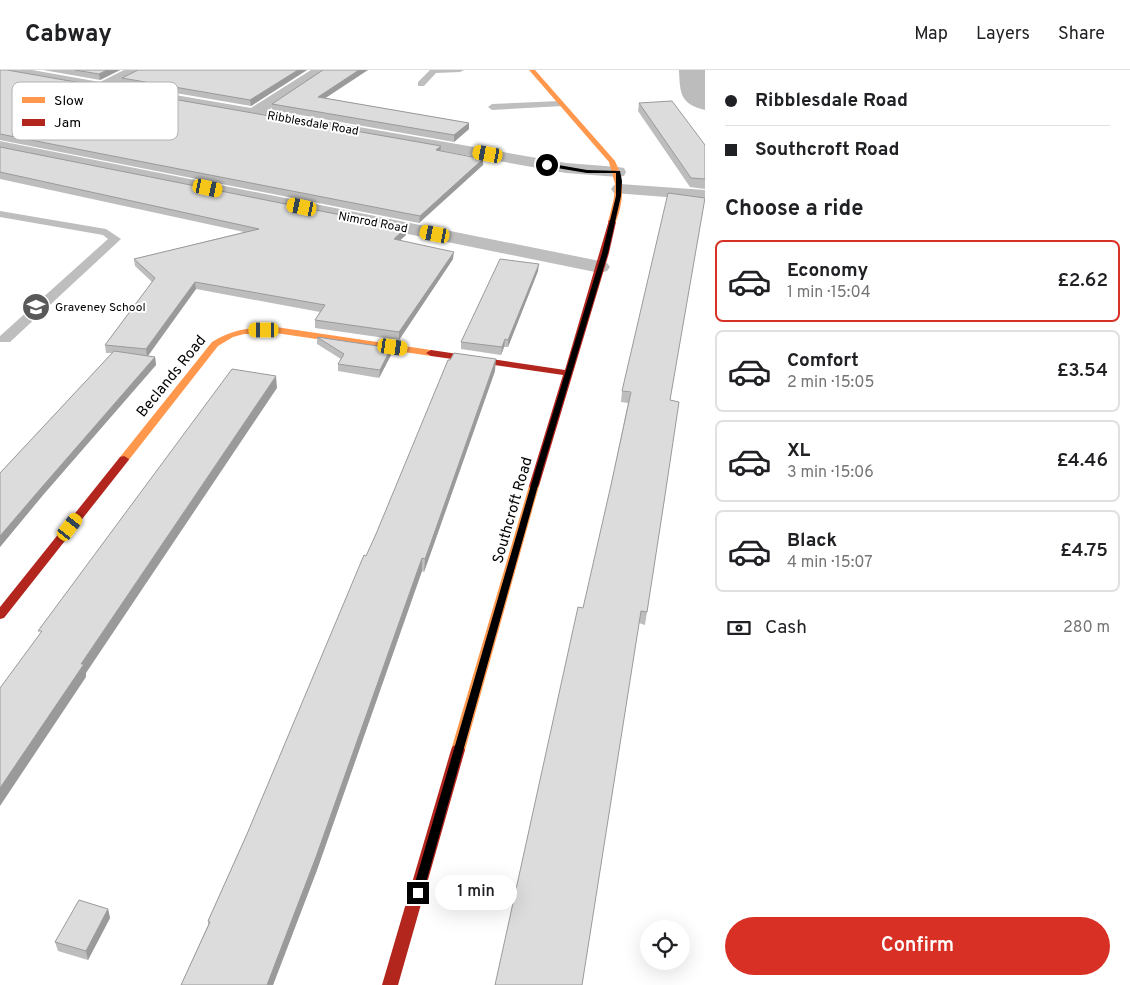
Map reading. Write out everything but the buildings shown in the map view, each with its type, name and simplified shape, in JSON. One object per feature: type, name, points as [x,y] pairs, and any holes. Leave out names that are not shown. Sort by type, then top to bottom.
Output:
[{"type":"street","name":"Ribblesdale Road","points":[[8,70],[79,82]]},
{"type":"street","points":[[111,82],[135,70]]},
{"type":"street","points":[[255,112],[321,70]]},
{"type":"street","points":[[532,70],[607,155],[619,180]]},
{"type":"street","name":"Ribblesdale Road","points":[[178,99],[587,171],[619,180],[705,194]]},
{"type":"street","name":"Nimrod Road","points":[[0,146],[600,267]]},
{"type":"street","name":"Southcroft Road","points":[[390,985],[568,372],[605,253],[619,180]]},
{"type":"street","name":"Beclands Road","points":[[0,615],[215,344],[230,334],[252,330],[276,330],[568,372]]},
{"type":"lane","points":[[421,84],[434,71],[460,70]]},
{"type":"lane","points":[[492,107],[560,104]]},
{"type":"lane","points":[[0,214],[106,232],[115,239],[5,339]]},
{"type":"waterway","points":[[695,70],[697,93],[705,100]]},
{"type":"traffic: slow","points":[[532,70],[612,161],[619,184],[618,198],[612,222]]},
{"type":"traffic: slow","points":[[124,459],[215,344],[230,335],[244,331],[276,330],[431,353]]},
{"type":"traffic: slow","points":[[458,750],[534,486]]},
{"type":"traffic: jam","points":[[534,486],[605,253],[612,222]]},
{"type":"traffic: jam","points":[[431,353],[568,373]]},
{"type":"traffic: jam","points":[[0,615],[124,459]]},
{"type":"traffic: jam","points":[[390,985],[458,750]]},
{"type":"place","name":"Graveney School","points":[[36,307]]},
{"type":"route","points":[[418,893],[539,468],[605,253],[620,188],[618,172],[587,171],[547,165]]}]
